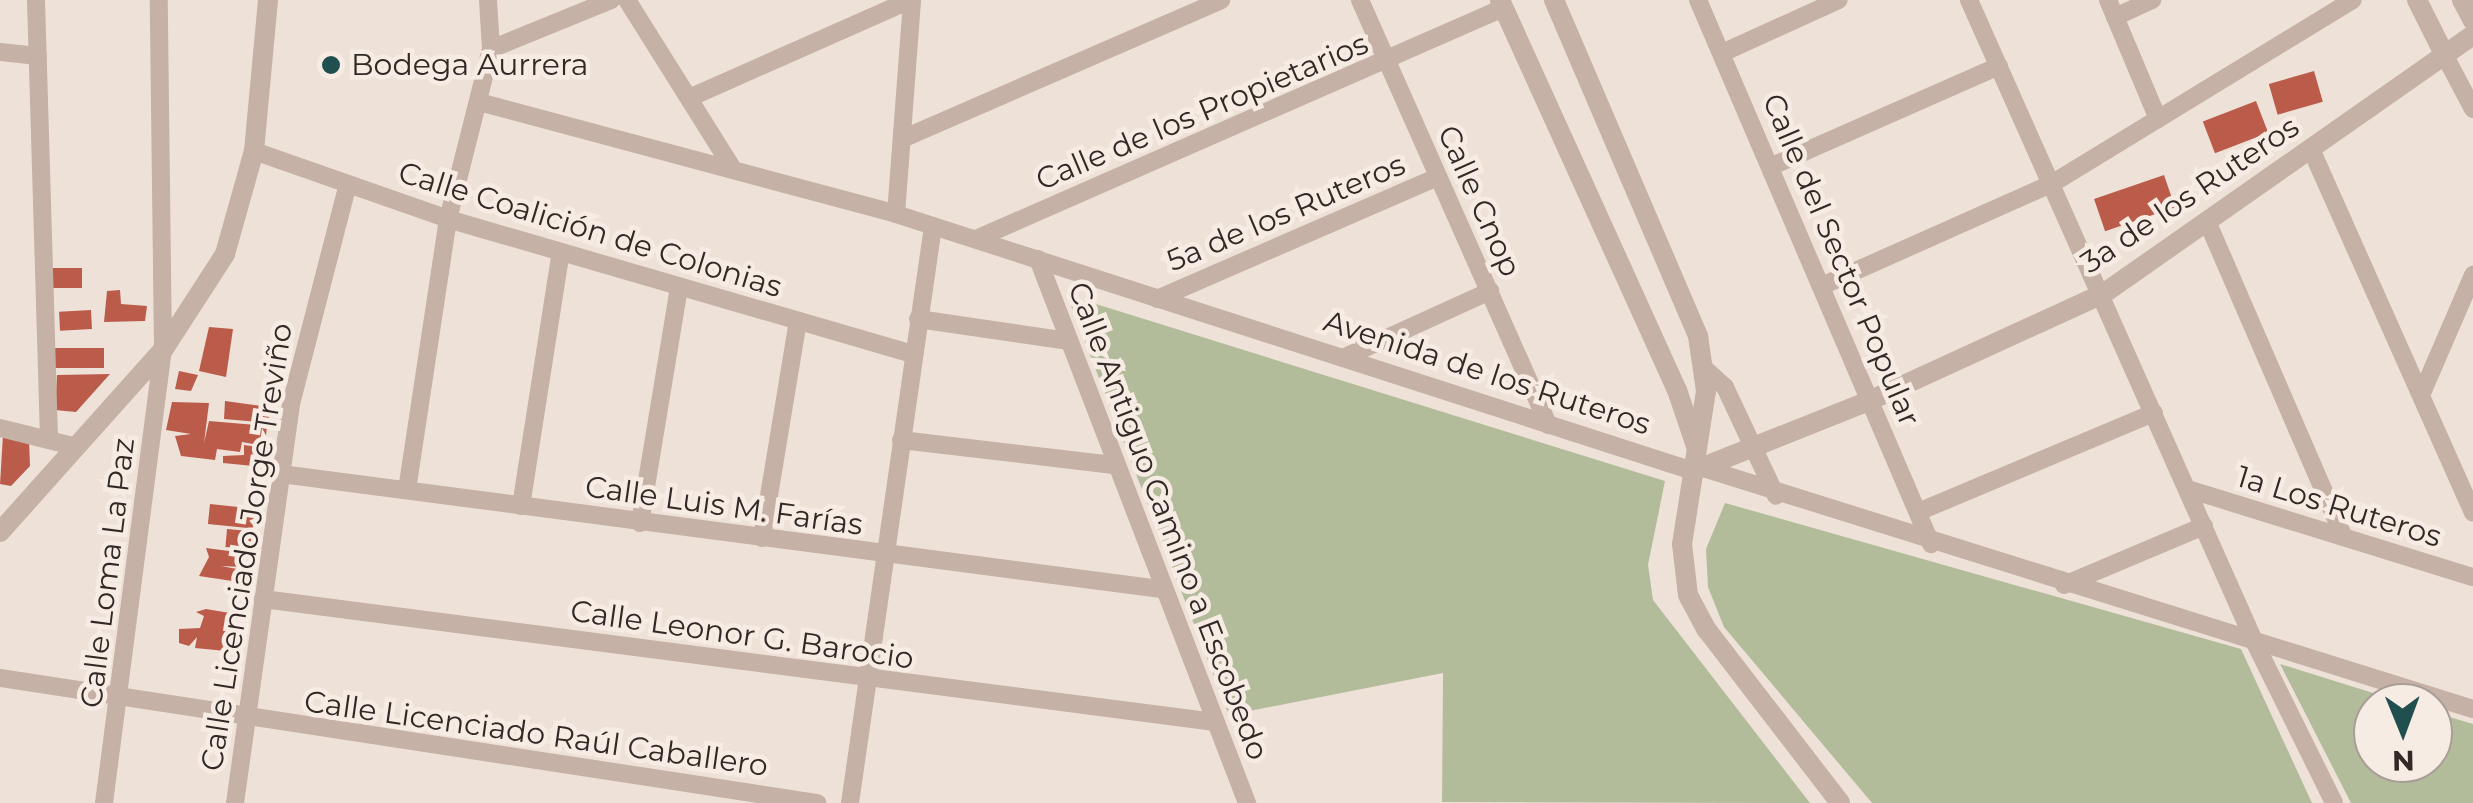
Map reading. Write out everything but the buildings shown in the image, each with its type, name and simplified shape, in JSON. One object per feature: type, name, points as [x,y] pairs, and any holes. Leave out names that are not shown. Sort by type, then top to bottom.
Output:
[{"type":"street","points":[[36,0],[49,439]]},
{"type":"street","name":"Calle Loma La Paz","points":[[104,803],[163,350],[159,0]]},
{"type":"street","points":[[0,532],[163,350],[225,254],[254,151],[268,0]]},
{"type":"street","points":[[407,490],[448,219],[490,50],[488,0]]},
{"type":"street","points":[[490,50],[611,0]]},
{"type":"street","points":[[627,0],[731,166]]},
{"type":"street","points":[[689,98],[911,0],[896,214]]},
{"type":"street","points":[[902,140],[1222,0]]},
{"type":"street","name":"Calle Cnop","points":[[1360,0],[1548,425]]},
{"type":"street","points":[[1554,0],[1698,336],[1705,369],[1705,415],[1696,446]]},
{"type":"street","name":"Calle del Sector Popular","points":[[1698,0],[1824,285],[1930,544]]},
{"type":"street","points":[[1722,53],[1840,0]]},
{"type":"street","points":[[1969,0],[2103,294],[2255,644],[2334,803]]},
{"type":"street","points":[[2152,0],[2112,8],[2158,118]]},
{"type":"street","points":[[1824,285],[2053,183],[2352,0]]},
{"type":"street","points":[[2417,0],[2473,109]]},
{"type":"street","points":[[2462,0],[2473,22]]},
{"type":"street","points":[[1502,4],[1660,350],[1696,446],[1698,470],[1682,544],[1688,595],[1707,630],[1840,803]]},
{"type":"street","name":"Calle de los Propietarios","points":[[976,239],[1388,62],[1502,4]]},
{"type":"street","name":"3a de los Ruteros","points":[[1698,470],[1871,400],[2103,294],[2473,36]]},
{"type":"street","points":[[0,52],[38,56]]},
{"type":"street","points":[[1772,166],[1999,66]]},
{"type":"street","name":"Avenida de los Ruteros","points":[[479,102],[731,166],[896,214],[1548,425],[2473,709]]},
{"type":"street","points":[[2310,149],[2473,513]]},
{"type":"street","name":"Calle Coalición de Colonias","points":[[254,151],[448,219],[912,354]]},
{"type":"street","name":"5a de los Ruteros","points":[[1157,298],[1438,177]]},
{"type":"street","name":"Calle Licenciado Jorge Treviño","points":[[235,803],[306,329],[348,184]]},
{"type":"street","points":[[2207,221],[2344,537]]},
{"type":"street","points":[[850,803],[933,226]]},
{"type":"street","points":[[521,506],[562,252]]},
{"type":"street","name":"Calle Antiguo Camino a Escobedo","points":[[1038,259],[1160,588],[1247,803]]},
{"type":"street","points":[[2422,393],[2473,275]]},
{"type":"street","points":[[640,523],[679,287]]},
{"type":"street","points":[[1343,358],[1490,291]]},
{"type":"street","points":[[918,320],[1068,341]]},
{"type":"street","points":[[762,538],[798,322]]},
{"type":"street","points":[[1660,350],[1682,352],[1698,336]]},
{"type":"street","points":[[1705,369],[1725,387],[1776,496]]},
{"type":"street","points":[[1918,512],[2154,413]]},
{"type":"street","points":[[0,428],[77,447]]},
{"type":"street","points":[[902,440],[1114,465]]},
{"type":"street","name":"Calle Luis M. Farías","points":[[282,474],[887,556],[1160,588]]},
{"type":"street","name":"1a Los Ruteros","points":[[2188,489],[2473,577]]},
{"type":"street","points":[[2064,585],[2204,526]]},
{"type":"street","name":"Calle Leonor G. Barocio","points":[[263,598],[867,680],[1215,722]]},
{"type":"street","name":"Calle Licenciado Raúl Caballero","points":[[0,678],[246,720],[817,803]]},
{"type":"green space","points":[[1067,295],[1665,481],[1648,565],[1653,600],[1810,803],[1442,802],[1443,673],[1229,715]]},
{"type":"green space","points":[[1725,503],[2241,649],[2312,803],[1872,803],[1724,627],[1708,587],[1706,549]]},
{"type":"green space","points":[[2280,664],[2353,687],[2353,783],[2453,783],[2453,718],[2473,724],[2473,803],[2351,803]]},
{"type":"place","name":"Bodega Aurrera","points":[[331,65]]}]
